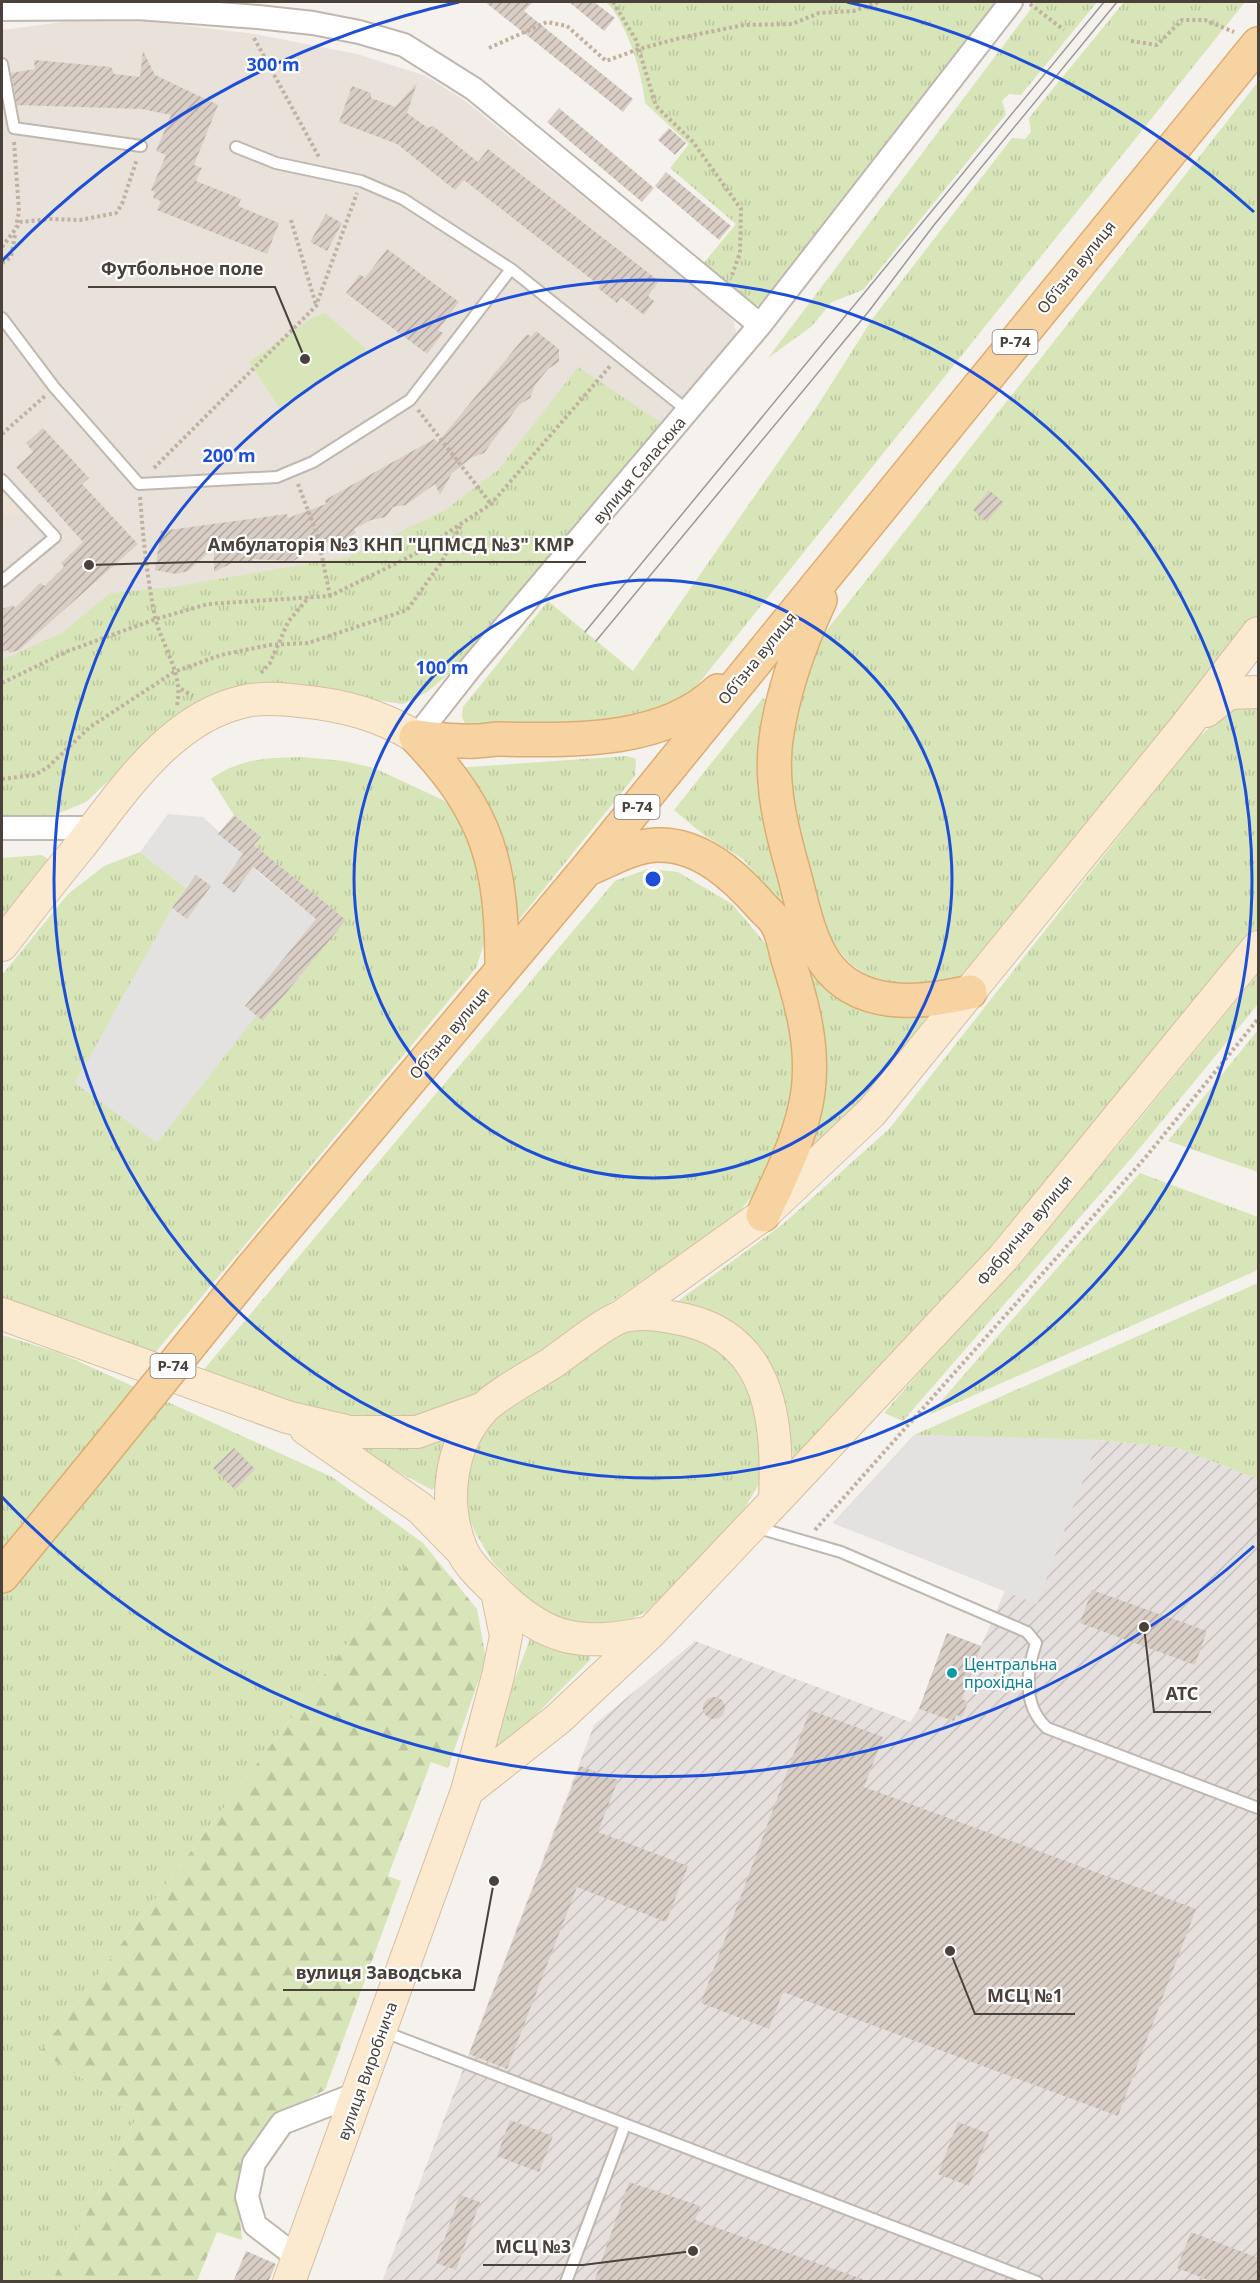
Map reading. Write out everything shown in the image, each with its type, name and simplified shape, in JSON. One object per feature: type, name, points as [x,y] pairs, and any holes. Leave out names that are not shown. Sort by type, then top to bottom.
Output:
[{"type":"main road","name":"Обʼїзна вулиця","points":[[2,1576],[252,1268],[586,870],[857,535],[1247,38]]},
{"type":"main road","points":[[857,535],[823,592],[798,648],[782,705],[775,742],[775,779],[782,830],[808,924],[824,961],[843,980],[869,996],[910,1002],[970,992]]},
{"type":"main road","points":[[2,1314],[287,1417],[350,1432],[389,1434],[417,1432],[484,1408],[622,1316],[763,1215],[871,1113],[1186,726],[1258,633]]},
{"type":"main road","points":[[416,737],[475,741],[543,740],[621,734],[702,707],[771,641]]},
{"type":"main road","points":[[1186,726],[1229,693],[1258,692]]},
{"type":"main road","points":[[2,945],[129,784],[181,732],[201,719],[245,701],[285,698],[327,704],[373,715],[416,737],[456,783],[485,833],[498,880],[502,927],[502,970]]},
{"type":"main road","points":[[586,870],[624,854],[655,845],[682,848],[707,859],[727,872],[746,888],[778,924],[798,989],[810,1045],[809,1080],[799,1134],[763,1215]]},
{"type":"main road","name":"Фабрична вулиця","points":[[466,1791],[558,1719],[651,1632],[752,1527],[1003,1258],[1258,947]]},
{"type":"main road","points":[[622,1316],[662,1315],[691,1321],[710,1329],[745,1354],[765,1387],[775,1429],[775,1501]]},
{"type":"main road","points":[[462,1550],[450,1510],[457,1454],[484,1408]]},
{"type":"main road","points":[[287,1417],[420,1508],[462,1550],[497,1592],[532,1623],[555,1633],[584,1640],[614,1640],[651,1632]]},
{"type":"main road","name":"вулиця Виробнича","points":[[294,2270],[382,2031],[466,1791],[498,1676],[506,1636],[497,1592]]},
{"type":"street","name":"вулиця Саласюка","points":[[416,737],[471,668],[760,325],[1011,2]]},
{"type":"street","points":[[2,9],[138,8],[313,22],[404,45],[474,89],[760,325]]},
{"type":"street","points":[[2,828],[94,828]]},
{"type":"street","points":[[294,2270],[255,2225],[247,2197],[254,2163],[282,2123],[359,2092]]},
{"type":"lane","points":[[2,64],[14,128],[141,146]]},
{"type":"lane","points":[[236,147],[276,163],[361,181],[403,199],[511,269],[617,357],[688,411]]},
{"type":"lane","points":[[2,318],[54,387],[139,484],[277,477],[294,472],[410,400],[511,269]]},
{"type":"lane","points":[[2,480],[55,537],[2,581]]},
{"type":"lane","points":[[752,1527],[841,1552],[1027,1632],[1036,1643],[1029,1675],[1029,1699],[1035,1717],[1047,1728],[1258,1808]]},
{"type":"lane","points":[[382,2031],[1037,2282]]},
{"type":"lane","points":[[566,2282],[625,2125]]},
{"type":"path","points":[[613,2],[639,48],[656,106],[693,142],[741,209],[740,253],[736,269],[721,294]]},
{"type":"path","points":[[489,48],[547,22],[567,26],[606,62],[639,48],[744,25],[792,24],[819,13],[855,11],[879,2]]},
{"type":"path","points":[[1027,2],[1064,30]]},
{"type":"path","points":[[242,16],[330,176]]},
{"type":"path","points":[[1131,40],[1157,45],[1182,20],[1205,20],[1247,38]]},
{"type":"path","points":[[2,263],[11,257],[19,211],[14,128]]},
{"type":"path","points":[[2,247],[21,222],[50,219],[80,220],[116,213],[122,204],[141,146]]},
{"type":"path","points":[[174,672],[156,619],[145,560],[139,484],[316,306],[361,181]]},
{"type":"path","points":[[291,220],[316,306]]},
{"type":"path","points":[[2,684],[68,651],[156,619],[208,604],[330,596],[415,554],[491,504],[617,357]]},
{"type":"path","points":[[2,434],[54,387]]},
{"type":"path","points":[[410,400],[491,504]]},
{"type":"path","points":[[294,472],[318,537],[330,596]]},
{"type":"path","points":[[2,779],[35,775],[48,767],[90,727],[174,672],[221,655],[278,645],[308,643],[407,610],[441,563],[462,523]]},
{"type":"path","points":[[245,701],[248,686],[270,663],[288,622],[309,597]]},
{"type":"path","points":[[805,1542],[1145,1158],[1258,1019]]},
{"type":"shaded area","points":[[141,20],[255,34],[357,54],[426,76],[464,100],[728,314],[734,322],[736,333],[731,351],[452,671],[427,692],[403,704],[286,688],[125,765],[86,802],[2,822],[2,30],[71,21]]},
{"type":"shaded area","points":[[2,491],[19,510],[2,519]]},
{"type":"shaded area","points":[[168,814],[203,817],[245,856],[243,860],[316,919],[257,1015],[157,1143],[75,1083],[172,908],[186,888],[140,852]]},
{"type":"shaded area","points":[[914,1435],[1098,1440],[1178,1448],[1258,1479],[1258,2281],[382,2282],[594,1725],[695,1641],[910,1722],[919,1709],[947,1633],[981,1646],[1005,1591],[833,1523]]},
{"type":"shaded area","points":[[914,1435],[1098,1440],[1037,1604],[833,1523]]},
{"type":"green space","points":[[606,2],[996,2],[769,299],[759,305],[748,305],[698,270],[736,224],[670,168],[689,144],[645,103],[633,50],[621,22]]},
{"type":"green space","points":[[1036,2],[1097,2],[1021,95],[1009,94],[1002,101],[1006,114],[863,290],[832,302],[812,326],[768,358]]},
{"type":"green space","points":[[1124,2],[1245,2],[695,688],[678,701],[629,721],[467,728],[462,717],[463,707],[548,601],[633,671],[818,405],[873,318],[1012,138],[1025,139],[1031,132],[1029,118]]},
{"type":"green space","points":[[1258,82],[1258,618],[962,976],[939,985],[876,982],[851,964],[838,950],[821,917],[793,826],[788,743],[812,649]]},
{"type":"green space","points":[[325,313],[368,351],[279,407],[249,362],[312,318]]},
{"type":"green space","points":[[578,367],[669,428],[452,671],[427,692],[403,704],[306,689],[125,765],[86,802],[45,819],[2,822],[2,660],[62,633],[110,593],[173,587],[348,557],[445,510],[497,471]]},
{"type":"green space","points":[[763,698],[770,704],[793,918],[743,859],[705,836],[674,810]]},
{"type":"green space","points":[[1258,707],[1258,929],[994,1246],[794,1462],[785,1404],[777,1383],[674,1304],[783,1224],[889,1129],[1193,742],[1231,709]]},
{"type":"green space","points":[[627,756],[636,759],[635,776],[518,921],[514,922],[455,768]]},
{"type":"green space","points":[[302,757],[344,761],[374,768],[443,800],[460,813],[480,863],[486,938],[476,968],[149,1360],[2,1304],[2,975],[68,894],[104,866],[140,852],[186,888],[172,908],[264,1020],[345,920],[254,845],[260,837],[234,815],[211,779],[233,767],[255,760]]},
{"type":"green space","points":[[42,855],[51,861],[2,923],[2,858]]},
{"type":"green space","points":[[648,869],[678,872],[732,904],[766,944],[784,993],[797,1043],[797,1089],[766,1178],[738,1214],[480,1393],[416,1415],[338,1416],[200,1374],[615,881]]},
{"type":"green space","points":[[809,959],[909,1016],[928,1016],[856,1110],[795,1172],[806,970]]},
{"type":"green space","points":[[1258,974],[1258,1004],[1134,1155],[903,1421],[884,1413],[1121,1142]]},
{"type":"green space","points":[[1258,1030],[1258,1172],[1168,1141]]},
{"type":"green space","points":[[1140,1173],[1258,1217],[1258,1270],[929,1415]]},
{"type":"green space","points":[[1258,1283],[1258,1479],[1178,1448],[1098,1440],[914,1435]]},
{"type":"green space","points":[[659,1328],[686,1333],[725,1354],[750,1383],[765,1459],[759,1484],[738,1519],[646,1612],[629,1620],[590,1627],[571,1626],[537,1609],[492,1561],[466,1511],[466,1476],[478,1439],[495,1419],[624,1332]]},
{"type":"green space","points":[[2,1335],[60,1353],[332,1477],[423,1543],[40,2052],[139,2113],[52,2281],[2,2281]]},
{"type":"green space","points":[[444,1438],[447,1443],[439,1463],[437,1485],[432,1490],[361,1452],[363,1447],[404,1447]]},
{"type":"green space","points":[[423,1543],[477,1609],[486,1659],[448,1768],[431,1762],[388,1876],[401,1881],[325,2090],[275,2116],[238,2200],[242,2240],[217,2232],[197,2281],[52,2281],[139,2113],[40,2052]]},
{"type":"green space","points":[[530,1639],[549,1648],[587,1653],[591,1659],[530,1721],[483,1764]]},
{"type":"building","points":[[485,2],[533,2],[524,11],[633,99],[623,112]]},
{"type":"building","points":[[569,2],[594,2],[615,18],[604,31]]},
{"type":"building","points":[[143,51],[155,75],[218,105],[194,165],[202,168],[196,181],[241,199],[238,206],[279,223],[267,254],[157,210],[161,201],[153,198],[155,192],[151,190],[166,155],[156,151],[171,115],[142,109],[17,105],[11,73],[35,69],[34,60],[111,67],[114,74],[140,77]]},
{"type":"building","points":[[417,83],[407,113],[428,128],[433,126],[478,162],[488,149],[659,281],[648,296],[654,301],[644,315],[621,297],[617,303],[598,288],[600,286],[464,180],[455,190],[397,144],[339,122],[352,86],[371,93],[371,98],[395,107]]},
{"type":"building","points":[[559,108],[654,188],[642,202],[547,122]]},
{"type":"building","points":[[669,128],[686,143],[675,155],[658,140]]},
{"type":"building","points":[[666,172],[731,226],[719,240],[655,186]]},
{"type":"building","points":[[326,214],[342,223],[327,251],[310,242]]},
{"type":"building","points":[[387,249],[459,302],[438,330],[443,333],[427,354],[346,293],[360,274],[365,278]]},
{"type":"building","points":[[536,331],[559,349],[559,362],[548,369],[535,385],[530,398],[519,405],[484,453],[471,458],[452,473],[440,495],[435,484],[406,505],[393,507],[386,517],[371,520],[354,529],[356,533],[343,541],[313,542],[308,552],[293,561],[253,559],[252,563],[234,562],[214,572],[214,548],[188,571],[176,574],[155,570],[161,531],[287,514],[288,518],[326,504],[325,500],[434,439],[438,442],[527,334],[531,337]]},
{"type":"building","points":[[43,428],[89,478],[82,484],[138,544],[19,650],[9,653],[8,650],[2,652],[2,609],[13,605],[15,608],[40,583],[45,586],[64,567],[61,563],[83,542],[16,467],[33,452],[26,443]]},
{"type":"building","points":[[989,490],[1003,502],[987,522],[973,510]]},
{"type":"building","points":[[234,815],[261,837],[254,845],[346,920],[263,1021],[245,1006],[316,919],[253,867],[234,893],[222,883],[243,854],[218,834]]},
{"type":"building","points":[[196,875],[211,886],[187,919],[172,908]]},
{"type":"building","points":[[234,1448],[255,1469],[235,1490],[213,1468]]},
{"type":"building","points":[[1092,1590],[1207,1631],[1195,1665],[1080,1623]]},
{"type":"building","name":"Центральна прохідна","points":[[947,1633],[981,1646],[962,1699],[968,1702],[962,1717],[956,1715],[954,1721],[919,1709]]},
{"type":"building","points":[[714,1697],[722,1700],[725,1708],[722,1716],[714,1719],[706,1716],[703,1708],[706,1700]]},
{"type":"building","points":[[810,1710],[883,1737],[864,1787],[1196,1909],[1118,2116],[783,1992],[769,2029],[701,2003]]},
{"type":"building","points":[[580,1766],[618,1780],[598,1832],[688,1866],[666,1922],[577,1887],[507,2069],[469,2054]]},
{"type":"building","points":[[510,2120],[553,2136],[539,2172],[497,2156]]},
{"type":"building","points":[[958,2122],[989,2134],[969,2186],[938,2174]]},
{"type":"building","points":[[629,2182],[700,2206],[695,2220],[862,2279],[862,2282],[594,2282]]},
{"type":"building","points":[[460,2195],[480,2202],[456,2270],[436,2263]]},
{"type":"building","points":[[1191,2232],[1258,2258],[1258,2282],[1213,2282],[1177,2268]]},
{"type":"building","points":[[246,2251],[276,2264],[268,2282],[233,2282]]},
{"type":"tram line","points":[[585,632],[1104,2]]},
{"type":"tram line","points":[[596,641],[869,311],[934,225],[1117,2]]},
{"type":"place","name":"Футбольное поле","points":[[305,359]]},
{"type":"place","name":"Амбулаторія №3 КНП \"ЦПМСД №3\" КМР","points":[[89,565]]},
{"type":"place","name":"АТС","points":[[1144,1627]]},
{"type":"place","name":"Центральна прохідна","points":[[952,1673]]},
{"type":"place","name":"вулиця Заводська","points":[[494,1881]]},
{"type":"place","name":"МСЦ №1","points":[[950,1951]]},
{"type":"place","name":"МСЦ №3","points":[[693,2251]]}]
